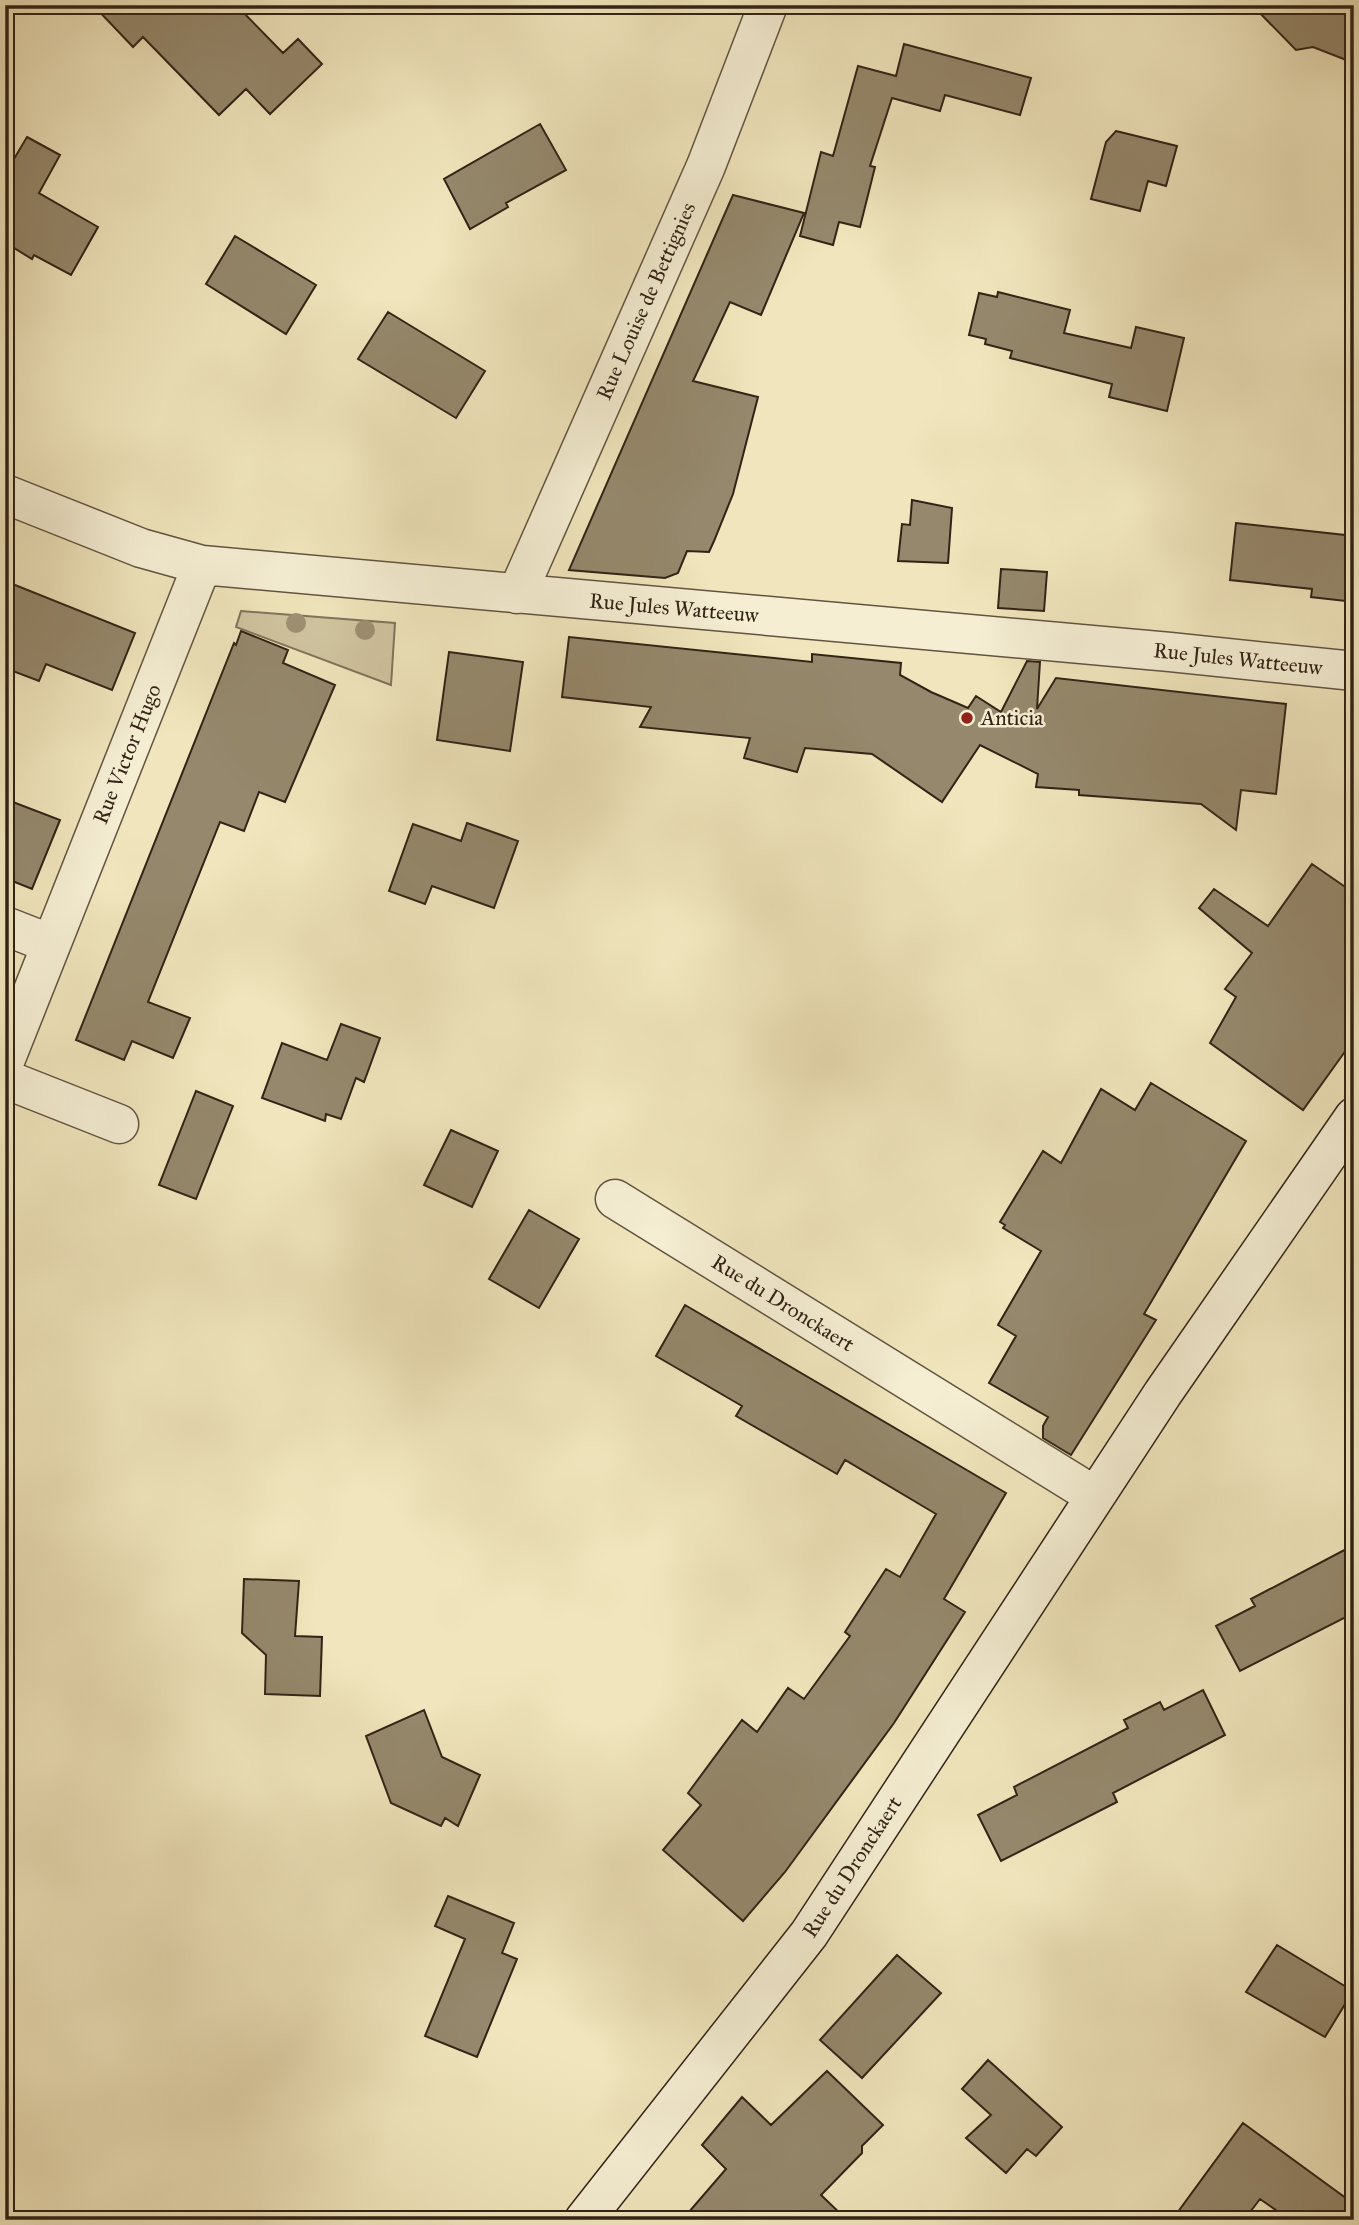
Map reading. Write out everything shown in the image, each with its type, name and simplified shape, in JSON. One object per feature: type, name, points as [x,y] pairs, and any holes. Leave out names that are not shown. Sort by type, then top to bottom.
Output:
[{"type":"street","name":"Rue Louise de Bettignies","points":[[517,594],[706,166],[768,5]]},
{"type":"street","name":"Rue Jules Watteeuw","points":[[5,494],[141,548],[202,565],[1354,671]]},
{"type":"street","name":"Rue Victor Hugo","points":[[5,1061],[202,565]]},
{"type":"street","points":[[5,926],[51,944]]},
{"type":"street","points":[[5,1079],[119,1125]]},
{"type":"street","name":"Rue du Dronckaert","points":[[584,2220],[809,1934],[1095,1496],[1249,1266],[1354,1117]]},
{"type":"street","name":"Rue du Dronckaert","points":[[615,1199],[1095,1496]]},
{"type":"shaded area","points":[[241,611],[395,623],[391,685],[236,627]]},
{"type":"building","points":[[93,5],[236,5],[283,53],[298,39],[322,64],[270,114],[246,89],[219,115],[143,37],[133,47]]},
{"type":"building","points":[[1252,5],[1354,5],[1354,63],[1313,47],[1296,50]]},
{"type":"building","points":[[904,44],[1031,78],[1020,115],[945,95],[940,111],[892,98],[870,166],[875,167],[860,227],[839,222],[833,245],[800,236],[821,152],[833,156],[858,66],[896,76]]},
{"type":"building","points":[[540,124],[566,170],[506,203],[508,207],[470,229],[444,179]]},
{"type":"building","points":[[1116,131],[1177,146],[1166,186],[1148,181],[1140,211],[1091,199],[1106,142]]},
{"type":"building","points":[[27,137],[60,155],[39,193],[98,227],[71,275],[34,255],[32,259],[9,245],[5,252],[5,174]]},
{"type":"building","points":[[733,195],[804,213],[761,315],[730,302],[693,381],[758,397],[733,494],[714,541],[709,552],[687,551],[678,573],[665,578],[569,570]]},
{"type":"building","points":[[235,236],[316,285],[286,334],[206,284]]},
{"type":"building","points":[[998,292],[1070,310],[1064,333],[1131,348],[1136,327],[1184,338],[1167,411],[1109,397],[1112,384],[1010,358],[1012,351],[985,344],[986,339],[969,335],[979,293],[997,297]]},
{"type":"building","points":[[388,312],[485,371],[456,418],[358,359]]},
{"type":"building","points":[[912,500],[952,508],[948,563],[898,561],[902,524],[910,525]]},
{"type":"building","points":[[1236,523],[1354,536],[1354,602],[1311,597],[1312,589],[1230,580]]},
{"type":"building","points":[[1001,569],[1047,572],[1044,611],[998,608]]},
{"type":"building","points":[[5,581],[135,633],[112,690],[46,664],[39,681],[5,668]]},
{"type":"building","points":[[241,631],[288,650],[283,663],[335,685],[285,802],[259,792],[244,831],[220,822],[148,1002],[190,1018],[173,1058],[132,1041],[124,1060],[76,1040]]},
{"type":"building","points":[[569,637],[812,662],[812,654],[901,663],[900,675],[931,692],[968,708],[976,696],[1001,712],[1027,661],[1040,662],[1037,709],[1056,678],[1286,704],[1276,794],[1241,790],[1236,830],[1201,804],[1079,795],[1079,790],[1036,787],[1038,774],[980,745],[942,802],[872,754],[805,748],[797,772],[744,758],[750,738],[640,727],[651,707],[562,697]]},
{"type":"building","points":[[449,652],[523,662],[510,751],[437,740]]},
{"type":"building","points":[[5,799],[60,820],[32,889],[5,878]]},
{"type":"building","points":[[467,823],[518,841],[494,908],[432,886],[425,904],[389,891],[413,824],[461,841]]},
{"type":"building","points":[[1312,864],[1354,893],[1354,1039],[1303,1110],[1210,1043],[1236,997],[1225,989],[1252,953],[1199,908],[1214,889],[1268,926]]},
{"type":"building","points":[[341,1024],[380,1038],[364,1082],[356,1078],[341,1119],[326,1114],[325,1121],[262,1098],[282,1043],[327,1060]]},
{"type":"building","points":[[1151,1083],[1246,1141],[1144,1314],[1156,1320],[1071,1455],[1043,1438],[1043,1426],[1048,1417],[989,1383],[1016,1336],[998,1325],[1041,1251],[1003,1228],[1005,1225],[1000,1222],[1043,1151],[1061,1163],[1101,1089],[1135,1110]]},
{"type":"building","points":[[196,1091],[233,1106],[196,1199],[159,1185]]},
{"type":"building","points":[[451,1130],[498,1151],[472,1207],[424,1185]]},
{"type":"building","points":[[529,1210],[579,1239],[539,1308],[489,1279]]},
{"type":"building","points":[[685,1305],[1006,1493],[944,1599],[965,1612],[894,1723],[785,1872],[743,1921],[663,1850],[701,1805],[688,1793],[742,1720],[757,1732],[788,1688],[804,1699],[850,1636],[845,1632],[886,1569],[900,1577],[936,1514],[845,1460],[837,1474],[736,1416],[742,1406],[656,1356]]},
{"type":"building","points":[[1354,1545],[1354,1613],[1240,1671],[1216,1626],[1255,1606],[1251,1599]]},
{"type":"building","points":[[244,1579],[299,1581],[295,1636],[322,1637],[320,1696],[265,1694],[266,1655],[242,1633]]},
{"type":"building","points":[[1203,1690],[1225,1735],[1113,1793],[1117,1802],[1001,1861],[978,1815],[1017,1795],[1014,1787],[1128,1728],[1124,1720],[1160,1702],[1164,1710]]},
{"type":"building","points":[[424,1710],[442,1757],[480,1775],[458,1826],[445,1818],[441,1826],[391,1803],[366,1736]]},
{"type":"building","points":[[448,1896],[514,1923],[502,1953],[517,1959],[477,2057],[425,2036],[465,1939],[435,1926]]},
{"type":"building","points":[[1277,1945],[1353,1991],[1325,2037],[1246,1992]]},
{"type":"building","points":[[897,1955],[941,1993],[862,2078],[820,2040]]},
{"type":"building","points":[[988,2060],[1062,2127],[1036,2156],[1027,2149],[1006,2173],[966,2138],[991,2115],[962,2089]]},
{"type":"building","points":[[827,2071],[883,2125],[862,2146],[862,2153],[821,2195],[847,2220],[682,2220],[726,2169],[702,2145],[742,2097],[771,2125]]},
{"type":"building","points":[[1243,2123],[1354,2204],[1354,2220],[1290,2220],[1260,2199],[1244,2220],[1172,2220]]},
{"type":"place","name":"Anticia","points":[[967,718]]}]
